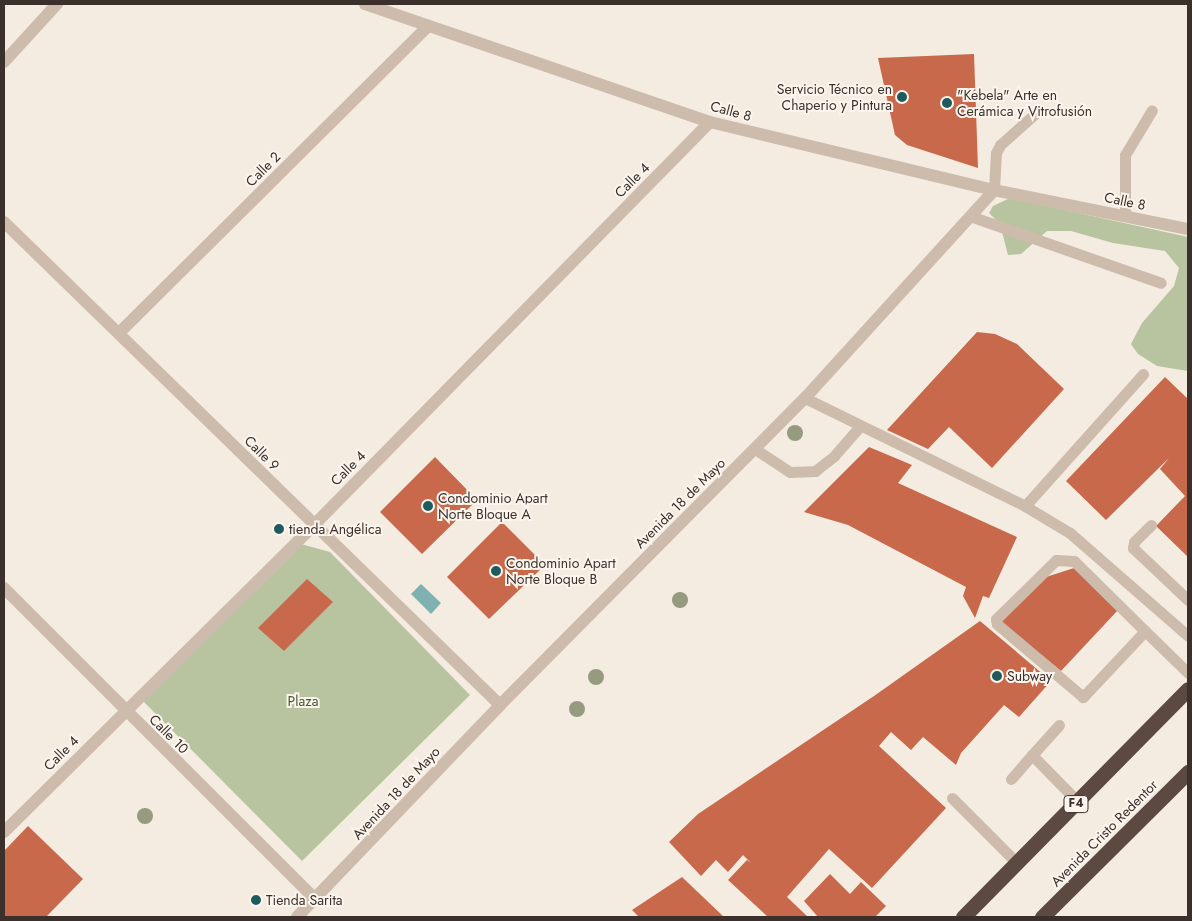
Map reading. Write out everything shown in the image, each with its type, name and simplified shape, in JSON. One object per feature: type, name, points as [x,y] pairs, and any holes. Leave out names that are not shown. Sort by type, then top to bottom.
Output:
[{"type":"highway","name":"F4","points":[[963,917],[1188,689]]},
{"type":"highway","name":"Avenida Cristo Redentor","points":[[1042,917],[1188,772]]},
{"type":"street","points":[[4,62],[57,4]]},
{"type":"street","name":"Calle 8","points":[[365,4],[710,122],[994,190],[1188,229]]},
{"type":"street","name":"Calle 2","points":[[120,332],[428,26]]},
{"type":"street","name":"Calle 4","points":[[4,832],[124,711],[313,526],[710,122]]},
{"type":"street","name":"Avenida 18 de Mayo","points":[[297,917],[316,900],[500,705],[805,398],[994,190]]},
{"type":"street","name":"Calle 9","points":[[4,222],[120,332],[313,526],[500,705]]},
{"type":"street","name":"Calle 10","points":[[4,588],[124,711],[316,900]]},
{"type":"lane","points":[[1125,216],[1125,155],[1152,110]]},
{"type":"lane","points":[[994,190],[996,153],[1000,145],[1037,112]]},
{"type":"lane","points":[[970,216],[1161,283]]},
{"type":"lane","points":[[1025,506],[1143,374]]},
{"type":"lane","points":[[805,398],[1025,506],[1091,549],[1188,636]]},
{"type":"lane","points":[[755,449],[790,472],[815,471],[834,456],[860,426]]},
{"type":"lane","points":[[1151,525],[1134,542],[1133,548],[1188,600]]},
{"type":"lane","points":[[1145,631],[1084,697],[997,624],[997,614],[1056,560],[1074,561],[1145,631],[1188,674]]},
{"type":"lane","points":[[1011,779],[1059,725]]},
{"type":"lane","points":[[1032,755],[1078,802]]},
{"type":"lane","points":[[952,798],[1017,862]]},
{"type":"green space","points":[[1010,198],[1188,237],[1188,371],[1157,366],[1138,354],[1131,344],[1142,323],[1174,286],[1179,268],[1165,251],[1113,243],[1071,231],[1047,231],[1021,254],[1008,255],[1000,224],[989,213],[993,206]]},
{"type":"green space","name":"Plaza","points":[[301,544],[330,552],[470,695],[302,861],[142,700]]},
{"type":"water","points":[[421,584],[441,603],[431,614],[411,594]]},
{"type":"building","name":"\"Kebela\" Arte en Cerámica y Vitrofusión","points":[[974,54],[978,168],[907,145],[895,135],[878,58]]},
{"type":"building","points":[[977,332],[995,334],[1017,344],[1064,389],[992,468],[949,427],[928,449],[887,430]]},
{"type":"building","points":[[1165,377],[1188,399],[1188,557],[1156,526],[1185,496],[1160,469],[1169,458],[1106,520],[1066,481]]},
{"type":"building","points":[[869,447],[912,465],[898,483],[1017,537],[989,598],[983,596],[975,618],[963,596],[966,587],[848,525],[804,512]]},
{"type":"building","name":"Condominio Apart Norte Bloque A","points":[[435,457],[477,500],[422,554],[380,512]]},
{"type":"building","name":"Condominio Apart Norte Bloque B","points":[[502,522],[545,565],[489,619],[447,577]]},
{"type":"building","points":[[1074,568],[1119,609],[1061,671],[999,620],[1043,578]]},
{"type":"building","points":[[307,579],[333,602],[284,651],[258,628]]},
{"type":"building","points":[[980,621],[1051,681],[1019,717],[1004,705],[961,753],[956,765],[923,737],[911,750],[891,732],[879,746],[946,808],[872,888],[829,849],[787,897],[808,917],[768,917],[728,880],[747,860],[751,863],[743,855],[728,872],[716,860],[701,876],[669,842],[698,814],[874,696]]},
{"type":"building","points":[[28,826],[83,879],[46,917],[4,917],[4,851]]},
{"type":"building","points":[[830,874],[850,894],[861,882],[886,906],[875,917],[818,917],[804,901]]},
{"type":"building","points":[[682,877],[724,917],[639,917],[632,910]]},
{"type":"place","name":"Servicio Técnico en Chaperio y Pintura","points":[[902,97]]},
{"type":"place","name":"\"Kebela\" Arte en Cerámica y Vitrofusión","points":[[947,103]]},
{"type":"place","name":"Condominio Apart Norte Bloque A","points":[[428,506]]},
{"type":"place","name":"tienda Angélica","points":[[279,529]]},
{"type":"place","name":"Condominio Apart Norte Bloque B","points":[[496,571]]},
{"type":"place","name":"Subway","points":[[997,676]]},
{"type":"place","name":"Tienda Sarita","points":[[256,900]]}]
